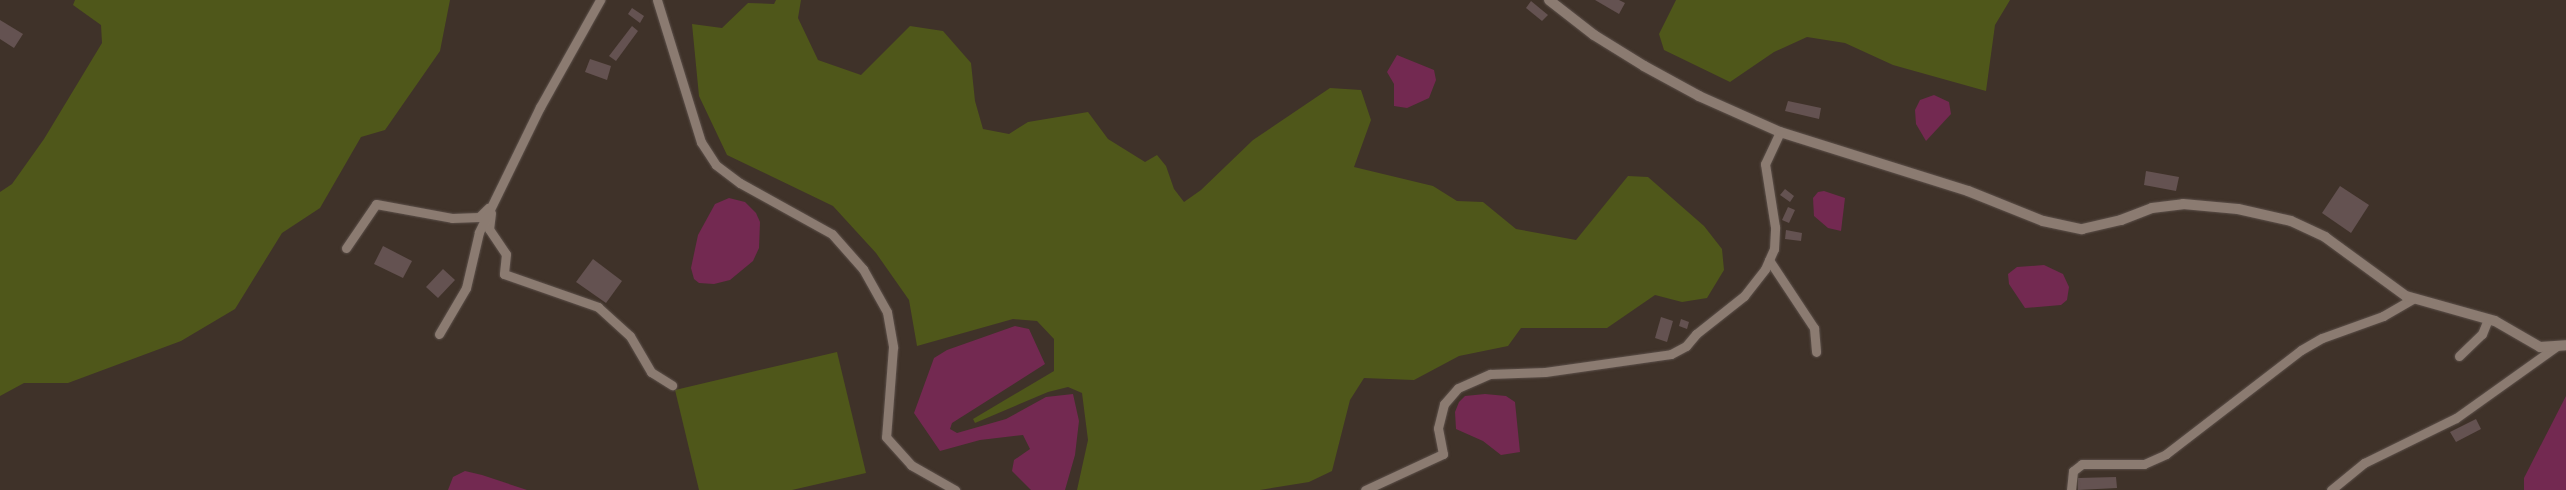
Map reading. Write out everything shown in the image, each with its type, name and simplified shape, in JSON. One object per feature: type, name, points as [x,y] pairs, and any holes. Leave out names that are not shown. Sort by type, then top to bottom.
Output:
[{"type":"street","points":[[1549,0],[1594,35],[1644,66],[1699,96],[1780,132],[1968,191],[2043,221],[2082,229],[2121,220],[2152,208],[2183,204],[2238,209],[2283,219],[2325,237],[2385,283],[2414,298],[2488,319],[2540,347],[2562,345]]},
{"type":"lane","points":[[439,334],[466,288],[478,232],[540,107],[600,0]]},
{"type":"lane","points":[[657,0],[702,142],[716,165],[740,183],[832,234],[863,269],[887,312],[893,347],[886,436],[911,465],[955,490]]},
{"type":"lane","points":[[1364,490],[1443,454],[1438,428],[1444,404],[1458,388],[1490,374],[1545,372],[1671,354],[1686,346],[1696,334],[1744,296],[1769,260],[1774,249],[1775,227],[1765,164],[1780,132]]},
{"type":"lane","points":[[346,248],[376,204],[452,218],[479,217],[492,205]]},
{"type":"lane","points":[[492,205],[489,229],[506,254],[504,274],[598,307],[630,336],[651,372],[672,385]]},
{"type":"lane","points":[[1769,260],[1814,328],[1816,352]]},
{"type":"lane","points":[[2072,490],[2073,471],[2082,464],[2144,464],[2196,434],[2260,378],[2301,350],[2322,338],[2383,316],[2414,298]]},
{"type":"lane","points":[[2459,356],[2482,334],[2488,319]]},
{"type":"lane","points":[[2331,490],[2364,463],[2456,418],[2562,345]]},
{"type":"green space","points":[[75,0],[450,0],[440,51],[385,130],[361,137],[320,208],[282,233],[235,309],[181,341],[68,383],[24,383],[0,396],[0,192],[12,184],[44,139],[102,43],[101,25],[73,5]]},
{"type":"green space","points":[[776,0],[801,0],[798,18],[818,60],[861,75],[910,26],[943,31],[971,63],[975,101],[983,129],[1009,134],[1028,122],[1088,112],[1108,139],[1145,162],[1157,155],[1166,166],[1174,189],[1184,202],[1201,190],[1253,140],[1330,88],[1361,90],[1371,120],[1354,167],[1433,186],[1457,201],[1483,202],[1516,229],[1576,240],[1628,176],[1648,177],[1704,226],[1722,249],[1724,270],[1707,298],[1682,302],[1655,295],[1607,328],[1521,328],[1508,346],[1459,356],[1414,380],[1364,378],[1350,400],[1332,471],[1309,482],[1260,490],[1077,490],[1088,440],[1082,393],[1068,387],[1048,392],[975,423],[973,419],[1054,371],[1054,339],[1037,321],[1013,319],[917,346],[909,300],[876,253],[833,206],[727,155],[699,96],[692,24],[722,28],[748,3],[774,4]]},
{"type":"green space","points":[[1676,0],[2010,0],[1995,25],[1986,91],[1893,65],[1845,43],[1807,37],[1774,52],[1730,82],[1664,50],[1659,34]]},
{"type":"green space","points":[[837,352],[866,473],[792,490],[699,490],[675,390]]},
{"type":"shaded area","points":[[1397,55],[1434,70],[1436,80],[1429,98],[1407,108],[1394,106],[1394,84],[1387,72]]},
{"type":"shaded area","points":[[1934,95],[1949,102],[1951,114],[1926,141],[1916,124],[1915,110],[1920,100]]},
{"type":"shaded area","points":[[1824,191],[1845,198],[1841,231],[1828,228],[1814,216],[1813,198],[1818,192]]},
{"type":"shaded area","points":[[729,198],[745,202],[756,213],[760,222],[759,248],[753,261],[730,280],[714,284],[699,283],[694,279],[691,268],[698,235],[715,204]]},
{"type":"shaded area","points":[[2044,265],[2063,274],[2069,287],[2067,300],[2061,305],[2025,308],[2009,284],[2008,274],[2017,267]]},
{"type":"shaded area","points":[[1015,326],[1029,329],[1045,364],[952,423],[950,429],[957,433],[1006,419],[1046,397],[1073,394],[1079,421],[1075,455],[1065,490],[1031,490],[1012,471],[1014,460],[1030,449],[1023,435],[980,440],[940,451],[914,413],[934,358],[947,350]]},
{"type":"shaded area","points":[[1485,394],[1506,396],[1515,402],[1520,452],[1501,455],[1483,441],[1456,429],[1455,412],[1459,402],[1465,396]]},
{"type":"shaded area","points":[[2566,396],[2566,490],[2524,490],[2524,478]]},
{"type":"shaded area","points":[[465,471],[527,490],[448,490],[453,477]]},
{"type":"building","points":[[1595,0],[1619,0],[1625,3],[1619,14]]},
{"type":"building","points":[[1531,1],[1548,15],[1542,21],[1526,8]]},
{"type":"building","points":[[632,8],[644,16],[640,23],[628,14]]},
{"type":"building","points":[[0,20],[23,34],[14,48],[0,39]]},
{"type":"building","points":[[632,26],[638,31],[616,61],[609,56]]},
{"type":"building","points":[[590,59],[611,66],[607,80],[585,72]]},
{"type":"building","points":[[1788,101],[1821,108],[1819,119],[1785,111]]},
{"type":"building","points":[[2146,171],[2179,177],[2176,191],[2144,185]]},
{"type":"building","points":[[2340,186],[2369,205],[2351,233],[2322,213]]},
{"type":"building","points":[[1785,189],[1794,196],[1790,202],[1780,195]]},
{"type":"building","points":[[1788,207],[1795,210],[1789,223],[1782,220]]},
{"type":"building","points":[[1786,230],[1802,233],[1801,241],[1785,239]]},
{"type":"building","points":[[383,246],[412,261],[403,278],[374,264]]},
{"type":"building","points":[[593,259],[622,281],[606,303],[576,282]]},
{"type":"building","points":[[443,269],[455,280],[438,298],[426,287]]},
{"type":"building","points":[[1661,317],[1673,321],[1667,342],[1655,338]]},
{"type":"building","points":[[1681,319],[1689,322],[1687,329],[1679,326]]},
{"type":"building","points":[[2476,419],[2481,429],[2456,442],[2450,432]]},
{"type":"building","points":[[2116,477],[2117,488],[2078,490],[2078,478]]}]
